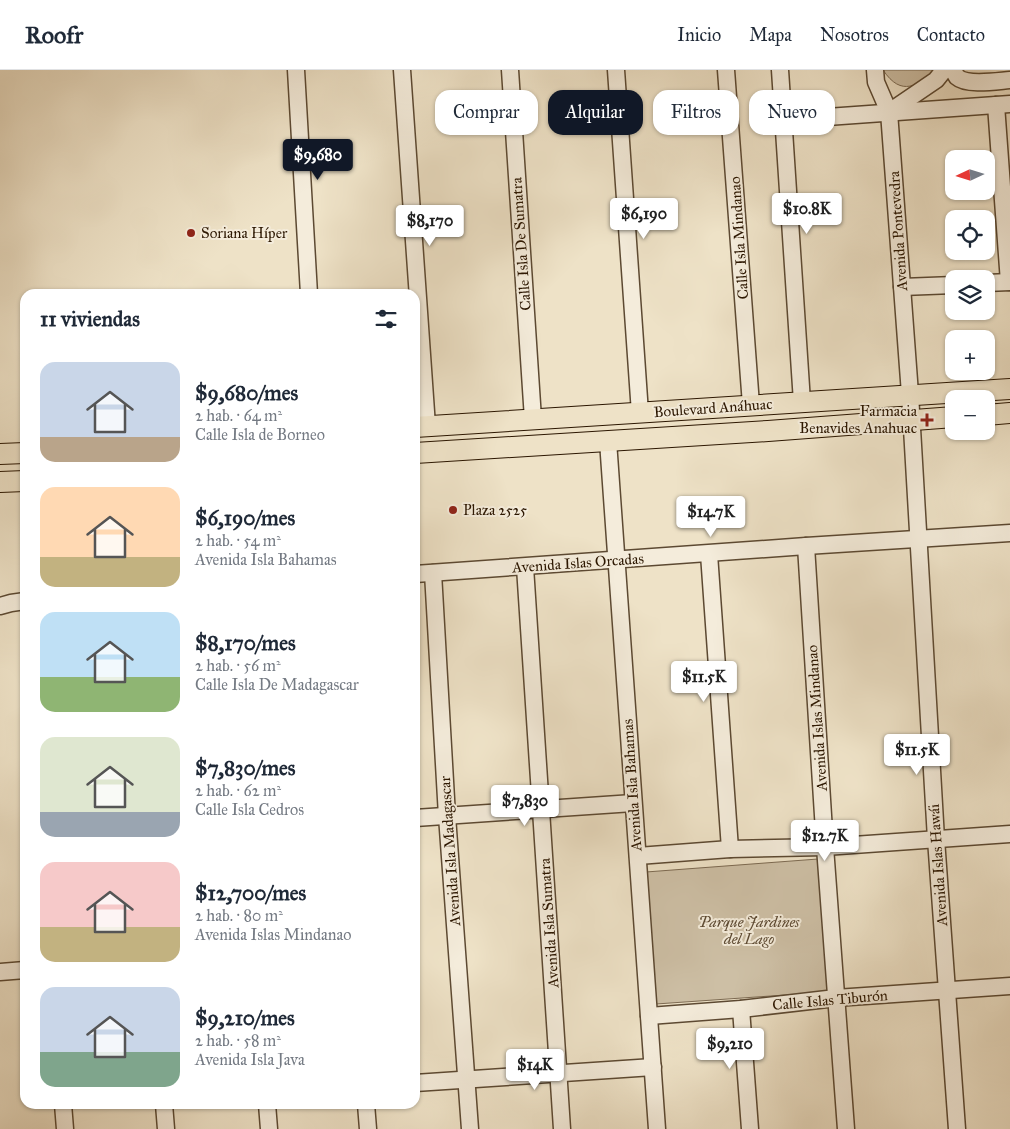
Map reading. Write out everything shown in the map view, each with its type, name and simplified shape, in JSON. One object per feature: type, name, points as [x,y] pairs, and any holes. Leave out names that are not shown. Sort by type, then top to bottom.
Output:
[{"type":"main road","name":"Boulevard Anáhuac","points":[[421,426],[1010,388]]},
{"type":"main road","points":[[995,414],[1010,413]]},
{"type":"main road","name":"Boulevard Anáhuac","points":[[420,453],[945,418]]},
{"type":"main road","points":[[0,454],[20,452]]},
{"type":"main road","points":[[0,482],[20,481]]},
{"type":"street","points":[[296,70],[309,289]]},
{"type":"street","points":[[402,70],[414,289]]},
{"type":"street","name":"Calle Isla De Sumatra","points":[[510,70],[532,419]]},
{"type":"street","points":[[616,70],[640,413]]},
{"type":"street","name":"Calle Isla Mindanao","points":[[726,70],[751,405]]},
{"type":"street","points":[[780,70],[782,90]]},
{"type":"street","name":"Avenida Pontevedra","points":[[875,70],[876,82],[889,112],[911,420]]},
{"type":"street","points":[[889,112],[936,80],[944,70]]},
{"type":"street","points":[[953,70],[957,77],[965,81],[1010,80]]},
{"type":"street","points":[[835,116],[1003,104],[1010,282],[995,283]]},
{"type":"street","points":[[786,135],[802,402]]},
{"type":"street","points":[[902,287],[945,285]]},
{"type":"street","points":[[420,407],[421,426]]},
{"type":"street","name":"Avenida Islas Hawái","points":[[911,420],[936,839],[957,1129]]},
{"type":"street","name":"Avenida Isla Bahamas","points":[[608,441],[657,1129]]},
{"type":"street","name":"Avenida Islas Orcadas","points":[[420,574],[806,546],[1010,534]]},
{"type":"street","name":"Avenida Islas Mindanao","points":[[806,546],[825,846],[846,1129]]},
{"type":"street","points":[[709,554],[730,849]]},
{"type":"street","name":"Avenida Isla Sumatra","points":[[525,567],[562,1129]]},
{"type":"street","name":"Avenida Isla Madagascar","points":[[433,573],[447,816],[470,1129]]},
{"type":"street","points":[[0,606],[11,602],[20,602]]},
{"type":"street","points":[[420,818],[633,803]]},
{"type":"street","points":[[638,856],[730,849],[825,846],[1010,834]]},
{"type":"street","points":[[0,972],[20,970]]},
{"type":"street","name":"Calle Islas Tiburón","points":[[649,1016],[741,1009],[836,998],[1010,986]]},
{"type":"street","points":[[741,1009],[750,1129]]},
{"type":"street","points":[[420,1083],[653,1067]]},
{"type":"street","points":[[63,1109],[64,1129]]},
{"type":"street","points":[[164,1109],[166,1129]]},
{"type":"street","points":[[268,1109],[269,1129]]},
{"type":"street","points":[[366,1109],[368,1129]]},
{"type":"green space","points":[[883,70],[939,70],[917,84],[903,86],[890,79]]},
{"type":"green space","name":"Parque Jardines del Lago","points":[[818,859],[828,992],[656,1004],[646,872]]},
{"type":"place","name":"Soriana Híper","points":[[191,233]]},
{"type":"place","name":"Farmacia Benavides Anahuac","points":[[927,420]]},
{"type":"place","name":"Plaza 2525","points":[[453,510]]}]
